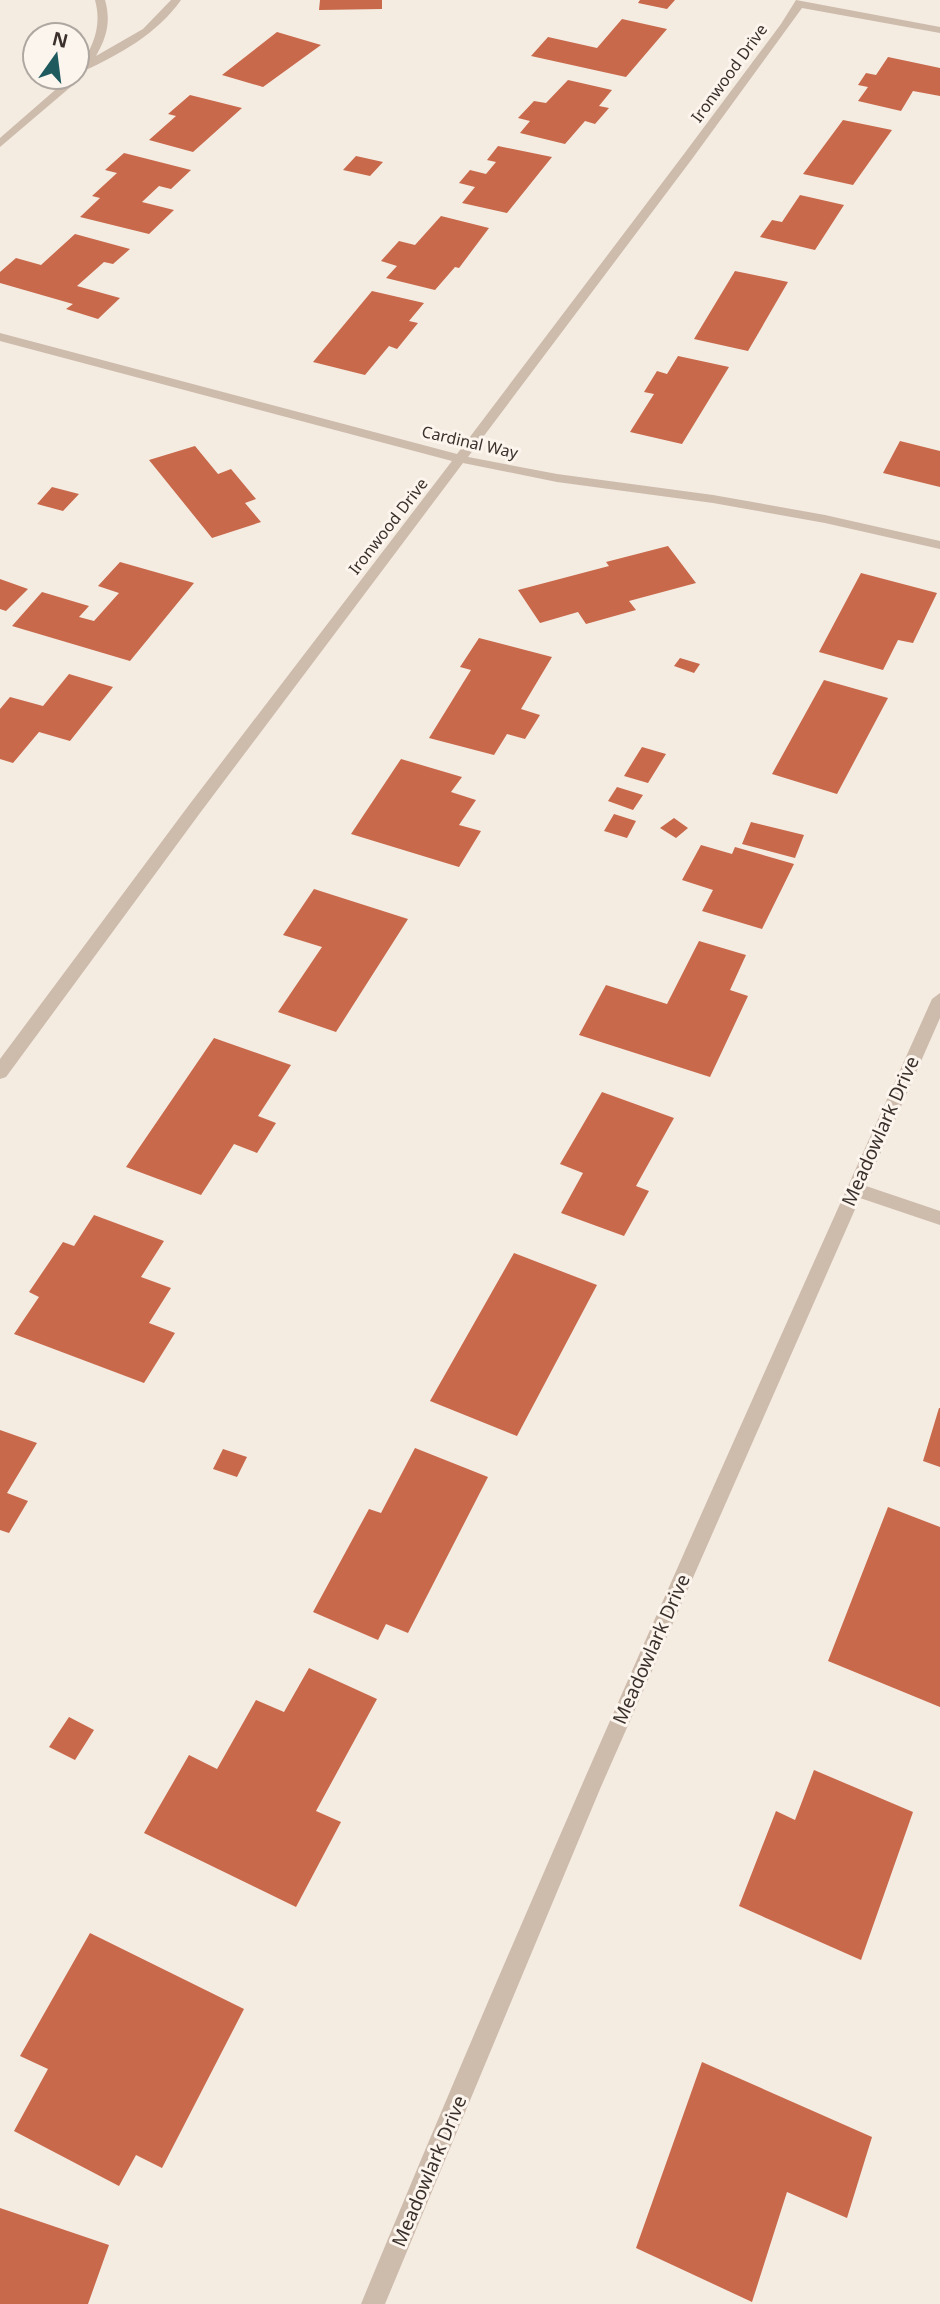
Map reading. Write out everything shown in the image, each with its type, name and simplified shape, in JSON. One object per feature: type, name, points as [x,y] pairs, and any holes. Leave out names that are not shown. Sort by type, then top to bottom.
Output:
[{"type":"street","points":[[91,65],[160,19],[176,0]]},
{"type":"street","points":[[91,50],[105,24],[106,13],[101,2]]},
{"type":"street","points":[[800,2],[940,30]]},
{"type":"street","name":"Ironwood Drive","points":[[0,1072],[185,818],[667,187],[800,2]]},
{"type":"street","points":[[0,144],[59,91]]},
{"type":"street","name":"Cardinal Way","points":[[0,337],[461,459],[557,478],[713,499],[825,519],[940,545]]},
{"type":"street","name":"Meadowlark Drive","points":[[373,2304],[591,1785],[940,999]]},
{"type":"street","points":[[854,1189],[940,1217]]},
{"type":"building","points":[[320,0],[382,0],[382,9],[319,10]]},
{"type":"building","points":[[640,0],[675,0],[667,9],[638,3]]},
{"type":"building","points":[[622,19],[667,29],[626,77],[531,56],[548,37],[597,48]]},
{"type":"building","points":[[277,32],[321,45],[263,87],[222,75]]},
{"type":"building","points":[[888,57],[940,68],[940,96],[913,91],[901,111],[858,101],[868,87],[858,85],[866,73],[876,75]]},
{"type":"building","points":[[568,80],[612,90],[599,106],[609,108],[595,124],[585,121],[565,144],[520,133],[530,121],[518,118],[534,101],[546,103]]},
{"type":"building","points":[[190,95],[242,108],[193,152],[149,140],[176,116],[168,114]]},
{"type":"building","points":[[843,120],[892,130],[853,185],[803,174]]},
{"type":"building","points":[[498,146],[552,157],[507,213],[462,203],[475,187],[459,183],[470,170],[486,174],[496,162],[487,160]]},
{"type":"building","points":[[124,153],[191,170],[171,189],[159,186],[142,202],[174,210],[149,234],[80,217],[100,198],[92,196],[117,173],[105,170]]},
{"type":"building","points":[[356,156],[383,162],[370,176],[343,170]]},
{"type":"building","points":[[800,195],[844,205],[815,250],[760,237],[772,220],[782,222]]},
{"type":"building","points":[[441,216],[489,228],[459,268],[455,267],[435,290],[386,278],[397,266],[381,261],[399,241],[415,245]]},
{"type":"building","points":[[75,234],[130,249],[113,264],[104,262],[77,286],[120,298],[98,319],[66,309],[73,304],[0,283],[0,272],[16,258],[41,265]]},
{"type":"building","points":[[735,271],[788,282],[748,351],[694,339]]},
{"type":"building","points":[[372,291],[424,303],[409,321],[418,323],[397,349],[389,346],[365,375],[313,362]]},
{"type":"building","points":[[678,356],[729,367],[682,444],[630,432],[654,394],[644,392],[657,371],[667,374]]},
{"type":"building","points":[[900,441],[940,451],[940,487],[883,473]]},
{"type":"building","points":[[195,446],[218,474],[231,469],[256,499],[245,503],[261,522],[212,538],[149,460]]},
{"type":"building","points":[[52,487],[79,494],[63,511],[37,504]]},
{"type":"building","points":[[668,546],[696,583],[629,601],[636,610],[586,624],[578,612],[540,623],[518,590],[609,566],[606,562]]},
{"type":"building","points":[[120,562],[194,583],[130,661],[12,626],[42,592],[89,606],[79,617],[94,621],[119,593],[98,586]]},
{"type":"building","points":[[861,573],[937,593],[913,643],[898,640],[883,670],[819,652]]},
{"type":"building","points":[[0,579],[28,589],[6,611],[0,609]]},
{"type":"building","points":[[479,638],[552,657],[521,709],[540,715],[525,739],[507,734],[494,755],[429,738],[471,670],[460,667]]},
{"type":"building","points":[[680,658],[700,664],[694,673],[674,666]]},
{"type":"building","points":[[69,674],[113,687],[70,741],[39,732],[13,763],[0,759],[0,709],[10,697],[43,706]]},
{"type":"building","points":[[824,680],[888,698],[837,794],[772,774]]},
{"type":"building","points":[[642,747],[666,754],[648,783],[624,776]]},
{"type":"building","points":[[401,759],[462,777],[451,792],[476,800],[459,825],[481,831],[459,867],[351,834]]},
{"type":"building","points":[[617,787],[643,795],[633,810],[608,801]]},
{"type":"building","points":[[614,814],[636,821],[627,838],[604,831]]},
{"type":"building","points":[[674,818],[688,828],[676,838],[660,828]]},
{"type":"building","points":[[751,822],[804,835],[795,858],[742,844]]},
{"type":"building","points":[[701,845],[732,854],[735,847],[794,864],[762,929],[702,911],[713,890],[682,880]]},
{"type":"building","points":[[314,889],[408,919],[336,1032],[278,1012],[322,947],[283,935]]},
{"type":"building","points":[[699,941],[746,955],[730,990],[748,996],[710,1077],[579,1035],[606,985],[667,1004]]},
{"type":"building","points":[[214,1038],[291,1065],[258,1116],[276,1123],[257,1153],[234,1144],[201,1195],[126,1167]]},
{"type":"building","points":[[602,1092],[674,1118],[636,1186],[649,1191],[624,1236],[561,1213],[583,1173],[560,1164]]},
{"type":"building","points":[[94,1215],[164,1241],[141,1277],[171,1288],[149,1323],[175,1333],[144,1383],[14,1334],[39,1297],[29,1292],[63,1242],[74,1246]]},
{"type":"building","points":[[514,1253],[597,1285],[517,1436],[430,1401]]},
{"type":"building","points":[[940,1408],[940,1467],[923,1461]]},
{"type":"building","points":[[0,1430],[37,1443],[7,1493],[28,1501],[9,1533],[0,1530]]},
{"type":"building","points":[[415,1448],[488,1477],[408,1633],[386,1624],[378,1640],[313,1612],[369,1509],[381,1513]]},
{"type":"building","points":[[223,1449],[247,1457],[237,1477],[213,1469]]},
{"type":"building","points":[[888,1507],[940,1527],[940,1707],[828,1661]]},
{"type":"building","points":[[309,1668],[377,1699],[316,1811],[341,1822],[296,1907],[144,1833],[189,1755],[217,1769],[256,1700],[284,1712]]},
{"type":"building","points":[[69,1717],[94,1730],[75,1760],[49,1747]]},
{"type":"building","points":[[814,1770],[913,1812],[861,1960],[739,1906],[776,1811],[795,1820]]},
{"type":"building","points":[[90,1933],[244,2009],[162,2168],[136,2155],[119,2186],[14,2131],[48,2069],[20,2056]]},
{"type":"building","points":[[702,2062],[872,2137],[847,2218],[787,2192],[752,2302],[636,2248]]},
{"type":"building","points":[[0,2208],[109,2245],[88,2304],[0,2304]]}]
